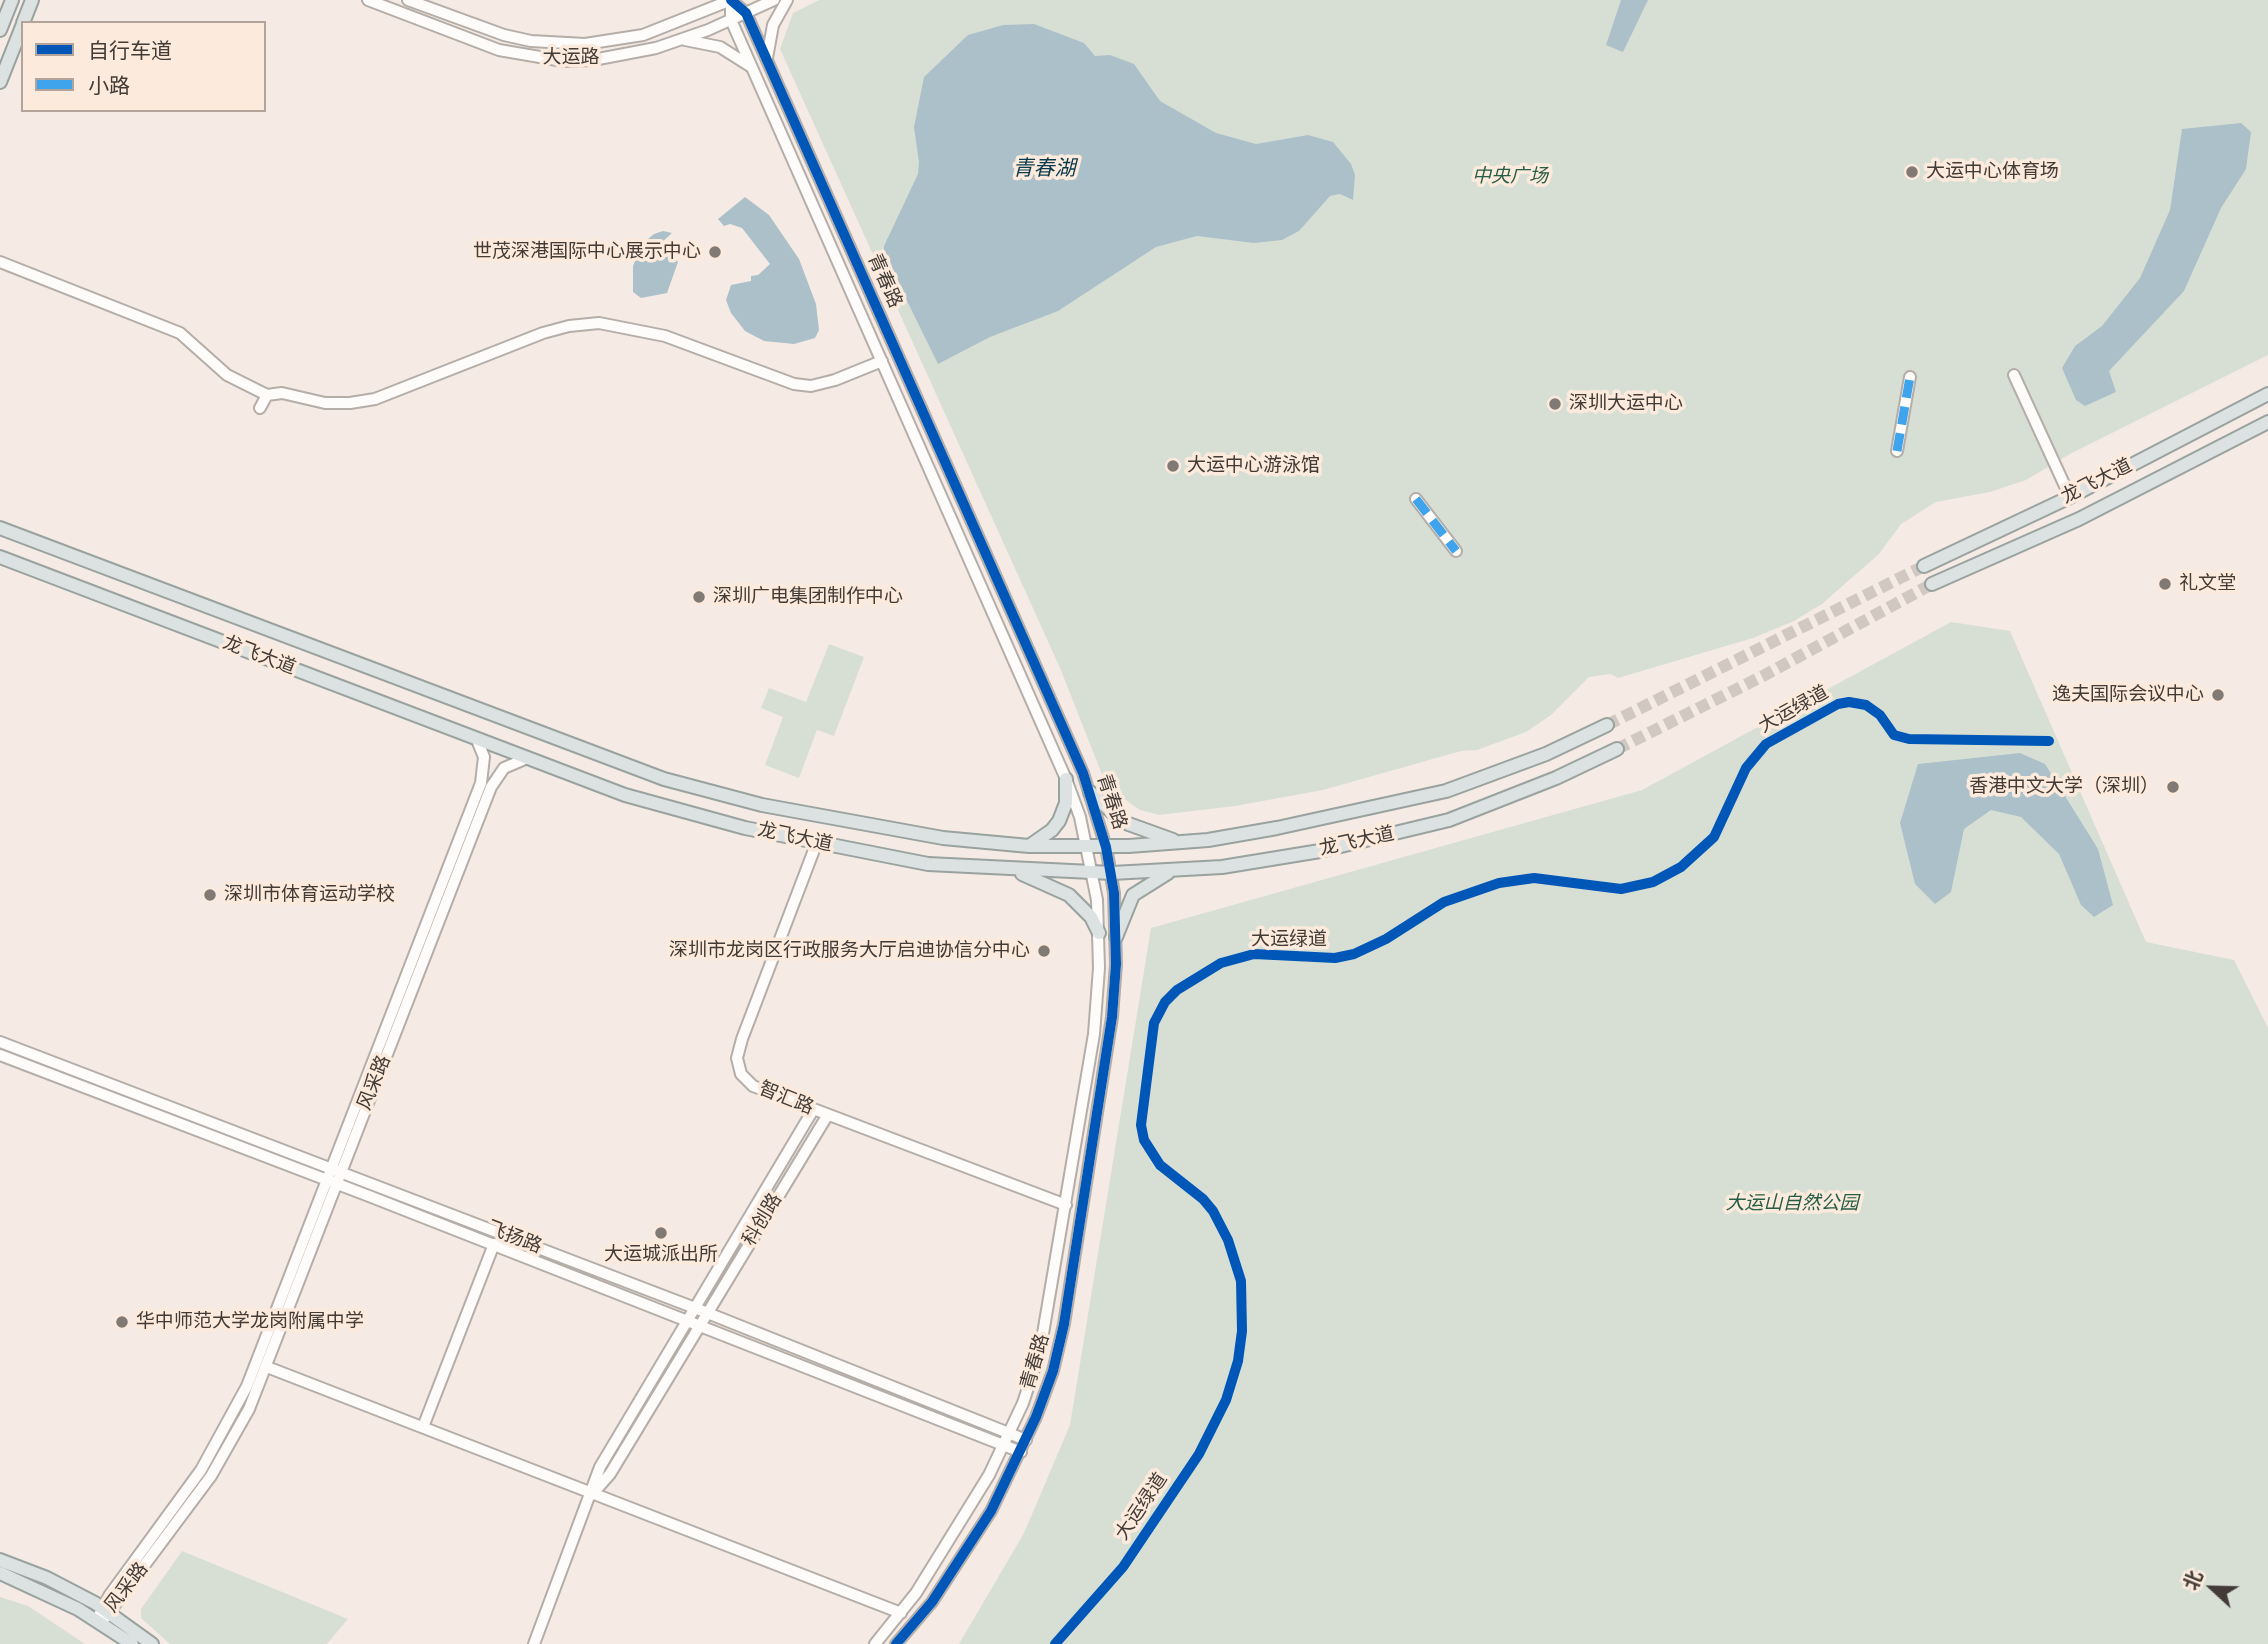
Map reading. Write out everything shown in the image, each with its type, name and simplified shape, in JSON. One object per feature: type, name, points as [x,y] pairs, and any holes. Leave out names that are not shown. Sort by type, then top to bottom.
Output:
[{"type":"main road","points":[[0,30],[12,0]]},
{"type":"main road","points":[[24,21],[32,0]]},
{"type":"main road","points":[[0,82],[21,28]]},
{"type":"main road","name":"龙飞大道","points":[[1924,566],[2070,497],[2268,394]]},
{"type":"main road","name":"龙飞大道","points":[[1932,584],[2079,519],[2268,422]]},
{"type":"main road","name":"龙飞大道","points":[[0,528],[608,759],[709,793],[929,835],[1028,846],[1106,847],[1180,842],[1277,828],[1446,790],[1546,754],[1607,725]]},
{"type":"main road","name":"龙飞大道","points":[[0,556],[525,759],[663,806],[817,842],[928,864],[1012,871],[1112,873],[1171,871],[1308,853],[1401,833],[1494,803],[1617,749]]},
{"type":"main road","points":[[1028,846],[1044,837],[1059,821],[1066,803],[1066,779]]},
{"type":"main road","points":[[1090,792],[1123,822],[1180,842]]},
{"type":"main road","points":[[1012,871],[1069,895],[1091,917],[1099,933]]},
{"type":"main road","points":[[1116,937],[1133,895],[1171,871]]},
{"type":"main road","points":[[0,1560],[47,1578],[106,1610],[152,1644]]},
{"type":"main road","points":[[0,1573],[51,1594],[99,1621],[132,1644]]},
{"type":"street","name":"大运路","points":[[368,0],[471,41],[531,57],[593,60],[626,56],[683,40],[774,0]]},
{"type":"street","name":"大运路","points":[[408,0],[504,35],[555,44],[585,44],[643,35],[731,0]]},
{"type":"street","name":"青春路","points":[[731,0],[746,13],[768,61],[1090,792],[1112,873],[1116,937],[1112,1017],[1064,1324],[1047,1391],[1021,1452],[971,1544],[932,1602],[896,1644]]},
{"type":"street","name":"青春路","points":[[731,0],[731,19],[1066,779],[1093,873],[1099,933],[1094,1034],[1040,1351],[1004,1445],[952,1538],[901,1613],[874,1644]]},
{"type":"street","points":[[768,61],[773,26],[787,0]]},
{"type":"street","points":[[683,40],[720,47],[753,68]]},
{"type":"street","points":[[0,262],[180,333],[227,375],[267,395],[282,393],[326,403],[350,403],[375,398],[543,333],[569,326],[599,323],[665,335],[794,384],[811,386],[835,380],[882,360]]},
{"type":"street","points":[[2014,375],[2070,497]]},
{"type":"street","points":[[1897,450],[1910,377]]},
{"type":"street","points":[[260,408],[267,395]]},
{"type":"street","points":[[1416,499],[1456,551]]},
{"type":"street","name":"风采路","points":[[106,1610],[224,1456],[250,1409],[335,1169],[481,783],[484,757],[477,740]]},
{"type":"street","name":"风采路","points":[[335,1169],[491,787],[504,768],[525,759]]},
{"type":"street","name":"智汇路","points":[[817,842],[737,1058],[741,1074],[753,1086],[1066,1206]]},
{"type":"street","name":"飞扬路","points":[[0,1042],[695,1308],[1026,1440]]},
{"type":"street","name":"飞扬路","points":[[0,1055],[494,1244],[1021,1452]]},
{"type":"street","points":[[534,1644],[593,1493],[600,1467],[813,1110]]},
{"type":"street","name":"科创路","points":[[593,1493],[610,1474],[827,1116]]},
{"type":"street","name":"风采路","points":[[99,1621],[201,1471],[232,1417],[331,1181]]},
{"type":"street","points":[[424,1427],[494,1244]]},
{"type":"street","points":[[267,1367],[901,1613]]},
{"type":"green space","name":"深圳大运中心","points":[[819,0],[2268,0],[2268,355],[2070,454],[2026,480],[1990,492],[1936,502],[1901,524],[1879,554],[1822,604],[1794,621],[1753,638],[1618,678],[1610,674],[1589,677],[1551,715],[1526,732],[1477,750],[1461,751],[1323,790],[1235,806],[1159,815],[1140,810],[1107,787],[1060,668],[780,49],[793,13]]},
{"type":"green space","name":"大运山自然公园","points":[[1951,622],[2010,631],[2146,942],[2234,960],[2268,1028],[2268,1644],[959,1644],[1024,1533],[1070,1425],[1151,928],[1642,790]]},
{"type":"green space","points":[[829,644],[864,657],[834,736],[817,730],[799,778],[765,765],[783,717],[761,708],[769,688],[806,702]]},
{"type":"green space","points":[[182,1551],[348,1619],[327,1644],[170,1644],[141,1618],[141,1609]]},
{"type":"green space","points":[[0,1597],[28,1606],[85,1644],[0,1644]]},
{"type":"water","points":[[1621,0],[1648,0],[1623,52],[1606,45]]},
{"type":"water","name":"青春湖","points":[[1034,24],[1084,43],[1095,56],[1110,55],[1134,64],[1160,101],[1216,133],[1256,144],[1308,135],[1333,142],[1351,164],[1355,175],[1353,200],[1340,194],[1330,196],[1299,231],[1282,240],[1254,243],[1197,236],[1156,247],[1058,311],[990,337],[938,364],[884,254],[884,246],[918,174],[914,127],[924,77],[968,35],[1003,25]]},
{"type":"water","points":[[2241,123],[2251,132],[2246,169],[2221,208],[2184,291],[2109,371],[2116,392],[2085,406],[2076,400],[2062,368],[2075,346],[2102,326],[2140,278],[2170,210],[2182,129]]},
{"type":"water","points":[[745,197],[769,215],[799,259],[816,304],[819,330],[815,338],[794,344],[764,341],[745,331],[731,313],[726,300],[731,285],[751,281],[751,276],[758,275],[770,264],[742,228],[730,224],[724,226],[718,219]]},
{"type":"water","points":[[663,231],[672,233],[661,243],[678,262],[667,293],[641,298],[633,292],[633,266],[642,244],[654,234]]},
{"type":"water","points":[[2020,753],[2045,764],[2098,849],[2113,905],[2094,917],[2081,905],[2059,854],[2021,817],[1991,810],[1964,829],[1951,892],[1935,904],[1915,884],[1900,823],[1918,764]]},
{"type":"tunnel","points":[[1607,725],[1924,566]]},
{"type":"tunnel","points":[[1617,749],[1763,676],[1932,584]]},
{"type":"marked path","points":[[1897,451],[1910,377]]},
{"type":"marked path","points":[[1416,499],[1456,551]]},
{"type":"cycle path","points":[[731,0],[746,13],[1083,773],[1106,847],[1114,893],[1116,964],[1112,1017],[1064,1324],[1053,1371],[1036,1417],[991,1511],[932,1602],[896,1644]]},
{"type":"cycle path","name":"大运绿道","points":[[1055,1644],[1123,1567],[1199,1454],[1226,1400],[1238,1361],[1242,1331],[1241,1281],[1228,1240],[1213,1211],[1203,1199],[1160,1165],[1144,1140],[1141,1125],[1154,1023],[1165,1002],[1177,990],[1221,963],[1254,954],[1335,958],[1354,954],[1386,939],[1444,902],[1499,883],[1534,878],[1621,889],[1653,882],[1681,867],[1714,837],[1746,768],[1766,744],[1838,704],[1849,702],[1866,705],[1880,715],[1894,735],[1909,739],[2049,741]]},
{"type":"place","name":"大运中心体育场","points":[[1912,172]]},
{"type":"place","name":"世茂深港国际中心展示中心","points":[[715,252]]},
{"type":"place","name":"深圳大运中心","points":[[1555,404]]},
{"type":"place","name":"大运中心游泳馆","points":[[1173,466]]},
{"type":"place","name":"礼文堂","points":[[2165,584]]},
{"type":"place","name":"深圳广电集团制作中心","points":[[699,597]]},
{"type":"place","name":"逸夫国际会议中心","points":[[2218,695]]},
{"type":"place","name":"香港中文大学（深圳）","points":[[2173,787]]},
{"type":"place","name":"深圳市体育运动学校","points":[[210,895]]},
{"type":"place","name":"深圳市龙岗区行政服务大厅启迪协信分中心","points":[[1044,951]]},
{"type":"place","name":"大运城派出所","points":[[661,1233]]},
{"type":"place","name":"华中师范大学龙岗附属中学","points":[[122,1322]]},
{"type":"park label","name":"中央广场","points":[[1510,177]]}]
